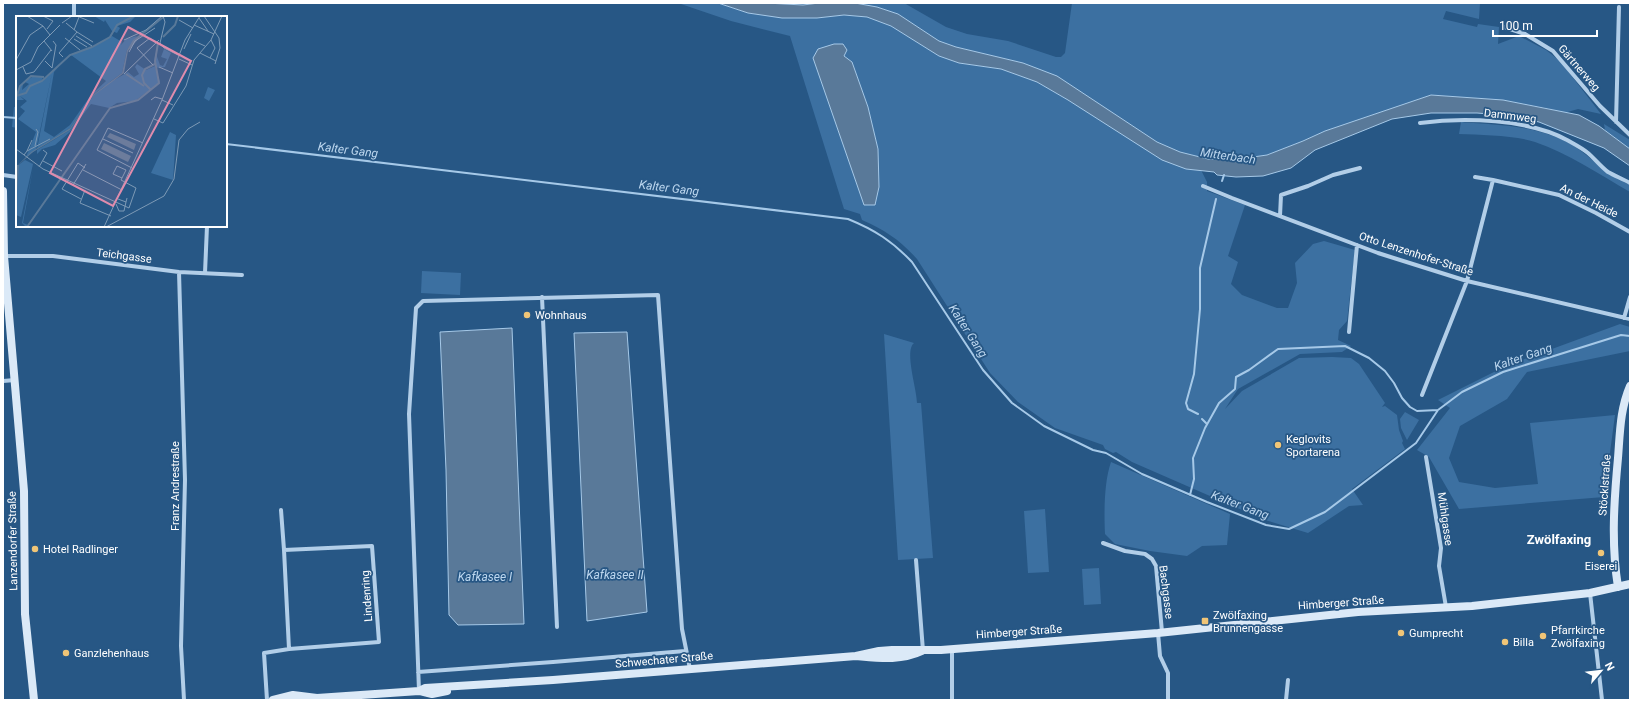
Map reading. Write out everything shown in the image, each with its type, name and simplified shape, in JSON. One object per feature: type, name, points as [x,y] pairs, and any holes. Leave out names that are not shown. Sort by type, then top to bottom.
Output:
[{"type":"main road","name":"Lanzendorfer Straße","points":[[3,191],[4,256],[24,491],[25,614],[34,700]]},
{"type":"main road","name":"Stöcklstraße","points":[[1618,587],[1614,547],[1615,491],[1621,414],[1625,397],[1630,386]]},
{"type":"main road","points":[[1618,587],[1630,584]]},
{"type":"main road","name":"Himberger Straße","points":[[923,651],[1160,632],[1358,612],[1446,607],[1540,599],[1590,593],[1618,587]]},
{"type":"main road","name":"Schwechater Straße","points":[[273,700],[292,695],[313,699],[419,690],[425,688],[473,686],[856,656],[898,658],[923,651]]},
{"type":"street","points":[[74,3],[74,16]]},
{"type":"street","points":[[1616,122],[1619,7]]},
{"type":"street","name":"Gärtnerweg","points":[[1504,27],[1525,34],[1553,51],[1600,106],[1630,135]]},
{"type":"street","name":"Dammweg","points":[[1420,123],[1446,120],[1492,122],[1522,125],[1546,130],[1574,144],[1608,171],[1630,183]]},
{"type":"street","points":[[1280,216],[1281,195],[1308,186],[1333,175],[1360,168]]},
{"type":"street","points":[[3,175],[16,177]]},
{"type":"street","name":"An der Heide","points":[[1475,177],[1559,195],[1630,232]]},
{"type":"street","points":[[1422,395],[1468,281],[1493,180]]},
{"type":"street","name":"Otto Lenzenhofer-Straße","points":[[1203,186],[1357,245],[1468,281],[1630,319]]},
{"type":"street","points":[[205,273],[207,227]]},
{"type":"street","points":[[1349,332],[1357,245]]},
{"type":"street","name":"Teichgasse","points":[[4,256],[53,256],[179,272],[242,275]]},
{"type":"street","name":"Franz Andrestraße","points":[[179,272],[185,480],[181,646],[184,700]]},
{"type":"street","points":[[419,690],[409,414],[416,308],[423,302],[542,297],[658,295],[681,622],[685,651],[690,669]]},
{"type":"street","points":[[542,297],[557,627]]},
{"type":"street","points":[[1624,318],[1630,297]]},
{"type":"street","points":[[3,381],[15,380]]},
{"type":"street","name":"Mühlgasse","points":[[1426,457],[1441,548],[1439,566],[1446,607]]},
{"type":"street","points":[[281,510],[288,650]]},
{"type":"street","name":"Bachgasse","points":[[1103,543],[1145,554],[1152,559],[1156,566],[1160,656],[1168,673],[1168,700]]},
{"type":"street","name":"Lindenring","points":[[267,700],[264,654],[288,650],[379,642],[372,546],[284,550]]},
{"type":"street","points":[[916,560],[923,651]]},
{"type":"street","points":[[1590,593],[1602,700]]},
{"type":"street","points":[[952,649],[952,700]]},
{"type":"street","points":[[418,672],[685,651]]},
{"type":"street","points":[[1286,700],[1288,680]]},
{"type":"shaded area","points":[[678,3],[718,3],[748,13],[817,18],[844,15],[867,17],[891,26],[939,56],[959,63],[1001,69],[1037,82],[1186,169],[1201,170],[1207,182],[1207,191],[1245,205],[1228,256],[1238,262],[1231,284],[1242,295],[1277,308],[1288,308],[1297,283],[1295,263],[1313,244],[1324,241],[1355,250],[1347,321],[1339,330],[1338,340],[1351,346],[1342,352],[1300,354],[1238,389],[1225,409],[1242,391],[1299,358],[1351,358],[1359,364],[1385,403],[1382,407],[1385,406],[1397,415],[1399,430],[1403,441],[1402,443],[1405,449],[1352,489],[1363,505],[1349,506],[1308,533],[1265,520],[1132,462],[1116,452],[1113,453],[1105,449],[1103,445],[1055,428],[1018,402],[990,373],[911,252],[892,236],[862,220],[860,214],[844,209],[790,36],[731,21]],"holes":[[[835,44],[847,50],[844,56],[852,62],[868,107],[878,149],[879,187]]]},
{"type":"shaded area","points":[[766,3],[819,3],[803,5]]},
{"type":"shaded area","points":[[855,3],[904,3],[946,27],[967,34],[1008,41],[1056,57],[1061,57],[1065,53],[1072,3],[1480,3],[1479,19],[1446,11],[1443,19],[1477,27],[1478,24],[1499,27],[1498,44],[1519,36],[1546,50],[1560,61],[1601,114],[1578,109],[1564,113],[1503,100],[1431,95],[1325,131],[1267,155],[1239,159],[1208,159],[1180,152],[1157,142],[1056,76],[1023,63],[956,47],[939,41],[898,14]]},
{"type":"shaded area","points":[[14,107],[16,107],[16,128],[12,127]]},
{"type":"shaded area","points":[[1461,122],[1502,125],[1528,129],[1554,136],[1572,145],[1610,174],[1630,185],[1630,192],[1572,158],[1535,142],[1507,137],[1459,134]]},
{"type":"shaded area","points":[[1604,124],[1630,140],[1630,149],[1605,130]]},
{"type":"shaded area","points":[[422,271],[461,273],[460,295],[421,293]]},
{"type":"shaded area","points":[[1620,324],[1630,327],[1630,351],[1527,372],[1507,399],[1460,426],[1449,458],[1459,482],[1495,488],[1538,484],[1530,423],[1615,415],[1604,497],[1459,509],[1429,457],[1417,450],[1450,408],[1438,400],[1508,365]]},
{"type":"shaded area","points":[[884,334],[914,343],[911,347],[910,354],[917,403],[921,403],[933,558],[898,560]]},
{"type":"shaded area","points":[[1405,412],[1419,420],[1407,440],[1401,428],[1400,419]]},
{"type":"shaded area","points":[[1111,462],[1230,514],[1227,545],[1202,546],[1187,556],[1115,544],[1105,534],[1106,488]]},
{"type":"shaded area","points":[[1045,509],[1049,572],[1028,573],[1024,511]]},
{"type":"shaded area","points":[[1099,568],[1101,604],[1084,605],[1082,569]]},
{"type":"water","points":[[718,3],[803,5],[819,3],[855,3],[877,7],[898,14],[939,41],[956,47],[1023,63],[1057,76],[1157,142],[1180,152],[1208,159],[1239,159],[1267,155],[1325,131],[1431,95],[1503,100],[1579,115],[1599,126],[1630,149],[1630,166],[1604,148],[1539,122],[1514,116],[1477,113],[1431,113],[1392,119],[1315,150],[1291,168],[1263,176],[1236,177],[1217,175],[1214,172],[1186,169],[1162,160],[1037,82],[1001,69],[959,63],[939,56],[891,26],[867,17],[844,15],[817,18],[782,18],[748,13]]},
{"type":"water","points":[[834,44],[843,44],[847,50],[844,56],[852,62],[868,107],[878,149],[879,187],[875,205],[864,205],[813,58],[818,49]]},
{"type":"water","name":"Kafkasee I","points":[[512,328],[524,624],[458,625],[449,615],[446,470],[440,332]]},
{"type":"water","name":"Kafkasee II","points":[[627,332],[647,612],[587,621],[574,333]]},
{"type":"waterway","name":"Kalter Gang","points":[[3,117],[16,118]]},
{"type":"waterway","name":"Kalter Gang","points":[[227,144],[848,219],[867,227],[883,237],[912,262],[983,370],[1012,403],[1044,426],[1093,450],[1106,453],[1142,474],[1207,502],[1266,525],[1289,529],[1325,512],[1416,443],[1438,410],[1462,392],[1503,372],[1621,335],[1630,336]]},
{"type":"waterway","points":[[1222,181],[1224,175]]},
{"type":"waterway","points":[[1198,414],[1188,409],[1186,403],[1194,374],[1200,309],[1200,268],[1216,199]]},
{"type":"waterway","points":[[1190,495],[1194,479],[1193,458],[1205,428],[1219,403],[1235,389],[1236,377],[1249,370],[1278,349],[1345,346],[1369,358],[1385,371],[1394,383],[1402,398],[1410,407],[1417,411],[1438,410]]},
{"type":"waterway","points":[[1202,419],[1207,424]]},
{"type":"place","name":"Wohnhaus","points":[[527,315]]},
{"type":"place","name":"Keglovits Sportarena","points":[[1278,445]]},
{"type":"place","name":"Hotel Radlinger","points":[[35,549]]},
{"type":"place","name":"Eiserei","points":[[1601,553]]},
{"type":"place","name":"Zwölfaxing Brunnengasse","points":[[1205,621]]},
{"type":"place","name":"Gumprecht","points":[[1401,633]]},
{"type":"place","name":"Pfarrkirche Zwölfaxing","points":[[1543,636]]},
{"type":"place","name":"Billa","points":[[1505,642]]},
{"type":"place","name":"Ganzlehenhaus","points":[[66,653]]},
{"type":"district","name":"Zwölfaxing","points":[[1559,539]]},
{"type":"water label","name":"Mitterbach","points":[[1228,156]]}]
